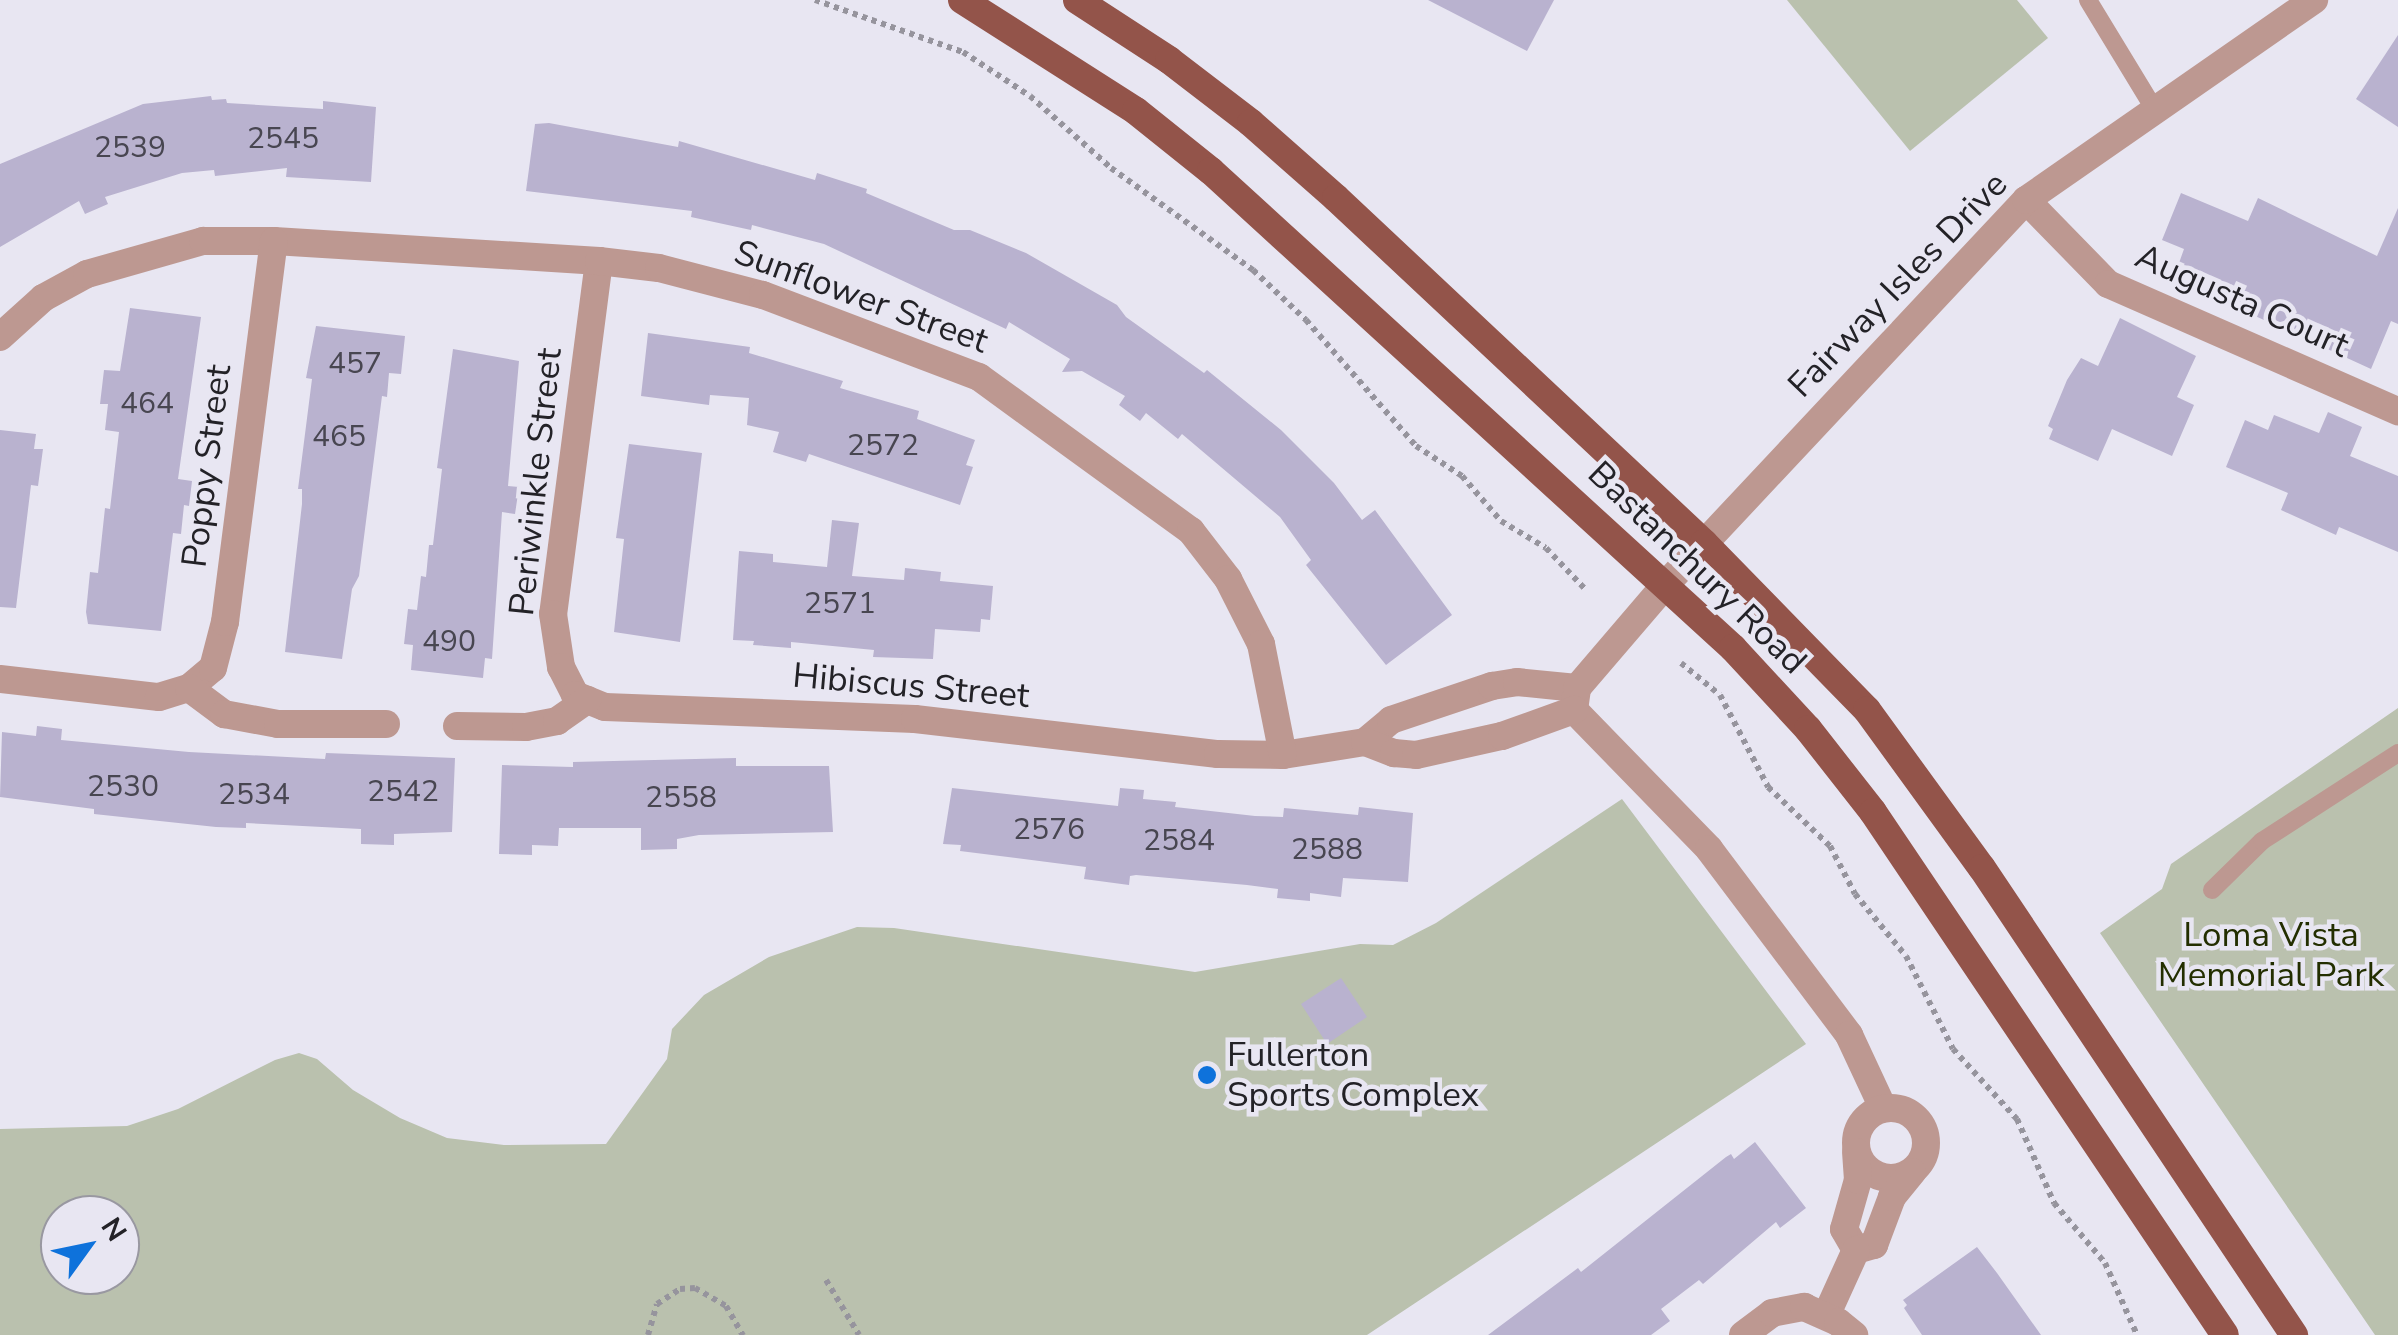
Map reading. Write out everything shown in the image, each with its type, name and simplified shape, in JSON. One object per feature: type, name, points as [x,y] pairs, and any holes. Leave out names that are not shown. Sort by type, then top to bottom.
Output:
[{"type":"main road","name":"Bastanchury Road","points":[[962,0],[1136,112],[1211,172],[1666,584],[1808,729],[1872,812],[2226,1335]]},
{"type":"main road","name":"Bastanchury Road","points":[[1077,0],[1169,60],[1250,123],[1704,542],[1810,648],[1904,756],[2294,1335]]},
{"type":"street","name":"Fairway Isles Drive","points":[[1575,699],[1666,584],[2026,200],[2314,0]]},
{"type":"street","name":"Augusta Court","points":[[2026,200],[2108,284],[2398,411]]},
{"type":"street","name":"Sunflower Street","points":[[0,336],[43,298],[87,274],[203,241],[274,241],[599,261],[659,268],[763,295],[978,377],[1191,531],[1228,579],[1261,644],[1284,755]]},
{"type":"street","name":"Poppy Street","points":[[189,688],[213,668],[225,622],[274,241]]},
{"type":"street","name":"Periwinkle Street","points":[[587,700],[575,695],[561,668],[553,614],[599,261]]},
{"type":"street","points":[[0,678],[159,697],[189,688],[224,714],[278,724],[386,724]]},
{"type":"street","name":"Hibiscus Street","points":[[587,700],[605,707],[915,719],[1199,752],[1284,755],[1364,742],[1391,720],[1449,697],[1517,682],[1575,699]]},
{"type":"street","points":[[1449,697],[1443,719],[1447,732],[1460,746]]},
{"type":"street","points":[[1575,699],[1709,849],[1848,1035],[1883,1108]]},
{"type":"street","name":"Hibiscus Street","points":[[1364,742],[1394,754],[1416,755],[1502,736],[1575,699]]},
{"type":"street","points":[[457,726],[526,727],[557,721],[587,700]]},
{"type":"street","points":[[1883,1108],[1909,1112],[1920,1124],[1926,1149],[1892,1197],[1874,1245],[1856,1250],[1844,1230],[1858,1180],[1856,1152],[1862,1120],[1883,1108]]},
{"type":"street","points":[[1856,1152],[1862,1163],[1883,1178],[1912,1172]]},
{"type":"street","points":[[1826,1316],[1856,1250]]},
{"type":"street","points":[[1743,1335],[1772,1313],[1804,1306],[1854,1335]]},
{"type":"lane","points":[[2088,0],[2155,110]]},
{"type":"lane","points":[[2212,890],[2262,841],[2398,753]]},
{"type":"path","points":[[816,0],[963,52],[1030,96],[1110,168],[1253,270],[1306,320],[1416,446],[1462,476],[1501,521],[1546,548],[1586,590]]},
{"type":"path","points":[[1681,663],[1720,696],[1768,787],[1830,846],[1855,894],[1906,956],[1953,1050],[2017,1119],[2054,1203],[2104,1263],[2137,1335]]},
{"type":"path","points":[[826,1280],[859,1335]]},
{"type":"path","points":[[648,1335],[657,1304],[667,1294],[695,1288],[726,1306],[743,1335]]},
{"type":"green space","points":[[1787,0],[2017,0],[2048,38],[1910,151]]},
{"type":"green space","name":"Loma Vista Memorial Park","points":[[2398,708],[2398,1335],[2375,1335],[2100,933],[2162,889],[2171,864]]},
{"type":"green space","name":"Fullerton Sports Complex","points":[[1622,799],[1806,1044],[1367,1335],[0,1335],[0,1129],[127,1126],[178,1109],[275,1060],[299,1053],[317,1059],[353,1090],[400,1118],[447,1138],[504,1145],[606,1144],[667,1059],[672,1029],[704,995],[769,957],[857,927],[894,928],[1195,972],[1360,944],[1393,945],[1436,923]]},
{"type":"building","points":[[1428,0],[1554,0],[1527,51]]},
{"type":"building","points":[[2398,35],[2398,127],[2356,99]]},
{"type":"building","points":[[211,96],[212,100],[226,99],[227,103],[323,109],[323,101],[376,107],[371,182],[286,177],[287,168],[215,176],[214,170],[182,173],[105,197],[108,204],[85,214],[79,201],[0,247],[0,164],[143,104]]},
{"type":"building","points":[[549,123],[678,147],[679,141],[815,180],[817,173],[867,189],[866,193],[954,230],[970,230],[1026,253],[1117,305],[1126,317],[1204,373],[1207,370],[1281,430],[1334,483],[1362,520],[1375,510],[1452,615],[1386,665],[1306,565],[1311,560],[1280,517],[1182,434],[1178,439],[1146,413],[1140,421],[1119,405],[1125,396],[1082,371],[1062,372],[1070,359],[1009,322],[1006,329],[824,244],[752,225],[751,230],[691,217],[692,211],[526,191],[535,124]]},
{"type":"building","points":[[2181,193],[2248,221],[2258,198],[2377,256],[2398,208],[2398,324],[2391,321],[2371,369],[2218,299],[2225,282],[2179,263],[2184,249],[2162,240]]},
{"type":"building","points":[[130,308],[201,317],[178,479],[192,481],[189,506],[184,505],[181,534],[173,533],[161,631],[88,624],[86,612],[90,572],[98,573],[105,508],[110,509],[119,432],[105,430],[108,404],[100,404],[104,370],[120,371]]},
{"type":"building","points":[[2120,318],[2196,356],[2177,397],[2194,405],[2172,456],[2112,429],[2098,461],[2049,439],[2053,429],[2048,426],[2067,380],[2081,358],[2098,366]]},
{"type":"building","points":[[316,326],[405,336],[401,374],[389,373],[387,397],[382,396],[359,576],[352,589],[342,659],[285,652],[302,504],[302,489],[298,489],[312,379],[306,378]]},
{"type":"building","points":[[648,333],[750,347],[749,353],[843,381],[840,388],[919,411],[917,419],[975,440],[966,465],[973,467],[960,505],[809,454],[806,462],[773,452],[779,432],[747,425],[749,398],[710,395],[709,405],[641,396]]},
{"type":"building","points":[[453,349],[519,361],[508,486],[519,487],[515,514],[502,512],[492,659],[485,658],[483,678],[411,670],[413,645],[404,644],[408,609],[417,610],[421,576],[426,577],[429,545],[433,545],[442,469],[437,468]]},
{"type":"building","points":[[2328,412],[2362,427],[2350,456],[2398,476],[2398,552],[2339,527],[2336,535],[2281,510],[2288,493],[2226,467],[2245,420],[2268,430],[2274,415],[2319,433]]},
{"type":"building","points":[[0,430],[36,434],[34,449],[43,449],[38,486],[31,485],[16,608],[0,607]]},
{"type":"building","points":[[629,444],[702,453],[680,642],[614,632],[624,539],[616,538]]},
{"type":"building","points":[[832,520],[859,523],[852,576],[904,580],[905,568],[941,572],[940,581],[993,586],[990,620],[981,619],[980,632],[935,629],[933,659],[873,657],[874,650],[791,642],[791,648],[733,640],[739,551],[773,554],[773,562],[827,567]]},
{"type":"building","points":[[37,726],[62,729],[61,740],[189,752],[325,759],[326,753],[455,758],[452,832],[394,834],[394,845],[361,844],[361,829],[246,823],[246,828],[216,827],[94,814],[94,809],[0,797],[2,732],[36,736]]},
{"type":"building","points":[[736,758],[736,766],[829,766],[833,832],[699,835],[677,839],[677,849],[641,850],[641,828],[559,828],[558,846],[532,845],[532,855],[499,854],[502,765],[573,767],[573,762]]},
{"type":"building","points":[[952,788],[1118,806],[1120,788],[1144,790],[1143,799],[1176,802],[1175,807],[1255,816],[1283,817],[1284,808],[1358,815],[1359,807],[1413,813],[1408,882],[1343,878],[1341,897],[1310,893],[1310,901],[1277,898],[1278,889],[1247,885],[1136,875],[1130,876],[1129,885],[1084,879],[1086,867],[960,851],[961,845],[943,844]]},
{"type":"building","points":[[1341,978],[1367,1017],[1327,1044],[1301,1004]]},
{"type":"building","points":[[1755,1142],[1806,1208],[1780,1228],[1776,1222],[1703,1284],[1699,1280],[1661,1309],[1670,1321],[1651,1335],[1488,1335],[1578,1268],[1581,1272],[1726,1157],[1731,1154],[1734,1159]]},
{"type":"building","points":[[1977,1247],[2041,1335],[1922,1335],[1903,1300]]},
{"type":"place","name":"Fullerton Sports Complex","points":[[1207,1075]]}]
